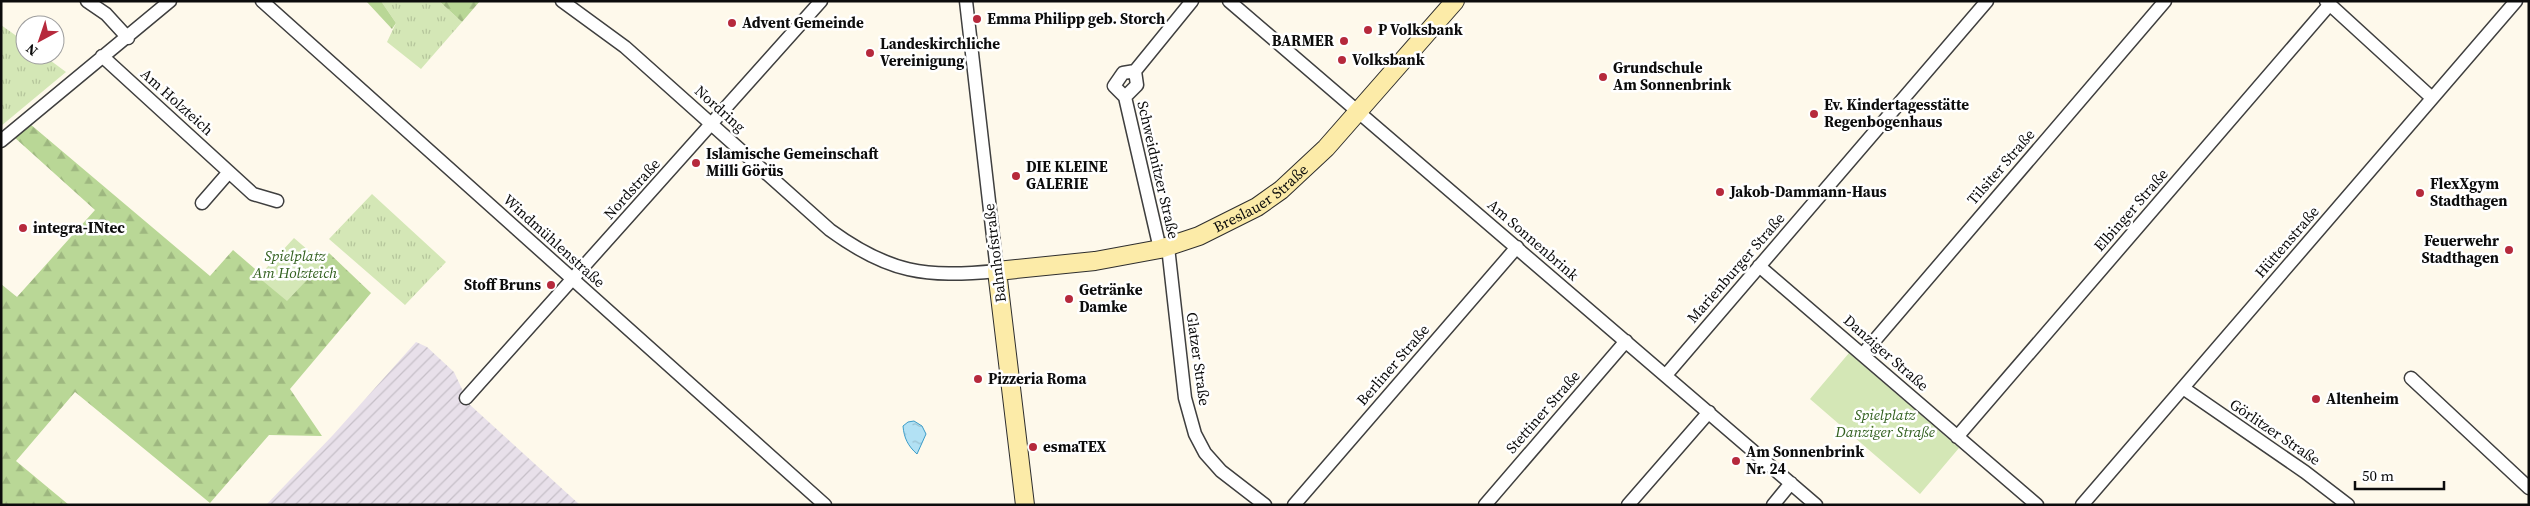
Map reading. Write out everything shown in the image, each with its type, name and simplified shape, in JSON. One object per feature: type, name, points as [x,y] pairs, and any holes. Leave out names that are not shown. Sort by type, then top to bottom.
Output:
[{"type":"main road","name":"Breslauer Straße","points":[[997,271],[1094,261],[1164,248],[1234,220],[1269,199],[1304,170],[1359,112],[1454,1]]},
{"type":"main road","name":"Bahnhofstraße","points":[[997,271],[1025,505]]},
{"type":"street","points":[[87,1],[106,14],[128,38]]},
{"type":"street","points":[[1,141],[102,56],[128,38],[170,1]]},
{"type":"street","name":"Windmühlenstraße","points":[[262,1],[825,505]]},
{"type":"street","name":"Nordring","points":[[562,1],[626,47],[830,230],[875,259],[918,272],[946,274],[997,271]]},
{"type":"street","name":"Nordstraße","points":[[466,398],[821,1]]},
{"type":"street","name":"Bahnhofstraße","points":[[966,1],[997,271]]},
{"type":"street","name":"Schweidnitzer Straße","points":[[1164,248],[1125,97],[1137,85],[1135,71],[1192,1]]},
{"type":"street","name":"Am Sonnenbrink","points":[[1229,1],[1816,505]]},
{"type":"street","name":"Marienburger Straße","points":[[1666,375],[1987,1]]},
{"type":"street","name":"Tilsiter Straße","points":[[1863,354],[2165,1]]},
{"type":"street","name":"Hüttenstraße","points":[[2082,505],[2516,1]]},
{"type":"street","points":[[2328,3],[2432,98]]},
{"type":"street","name":"Elbinger Straße","points":[[1957,437],[2328,3]]},
{"type":"street","name":"Am Holzteich","points":[[102,56],[253,194],[277,201]]},
{"type":"street","points":[[202,203],[229,172]]},
{"type":"street","name":"Berliner Straße","points":[[1294,505],[1517,247]]},
{"type":"street","name":"Glatzer Straße","points":[[1164,248],[1185,398],[1194,434],[1205,453],[1221,471],[1265,505]]},
{"type":"street","name":"Danziger Straße","points":[[1759,266],[2037,505]]},
{"type":"street","name":"Stettiner Straße","points":[[1485,505],[1626,341]]},
{"type":"street","points":[[2411,378],[2529,488]]},
{"type":"street","name":"Görlitzer Straße","points":[[2183,388],[2305,472],[2348,505]]},
{"type":"street","points":[[1628,505],[1709,412]]},
{"type":"street","points":[[1773,505],[1792,483]]},
{"type":"shaded area","points":[[416,342],[427,347],[454,372],[469,404],[580,505],[266,505],[333,435]]},
{"type":"green space","points":[[366,1],[381,1],[396,23],[392,29]]},
{"type":"green space","points":[[381,1],[439,1],[462,22],[421,69],[387,42],[396,23]]},
{"type":"green space","points":[[439,1],[480,1],[462,22]]},
{"type":"green space","points":[[1,25],[15,35],[15,65],[57,65],[66,72],[1,126]]},
{"type":"green space","points":[[30,124],[210,276],[233,250],[288,297],[329,253],[371,293],[290,389],[322,436],[269,435],[210,503],[75,392],[16,461],[69,505],[1,505],[1,284],[17,297],[95,210],[14,137]]},
{"type":"green space","points":[[372,194],[446,262],[405,305],[329,239]]},
{"type":"green space","name":"Spielplatz Am Holzteich","points":[[294,238],[323,263],[287,301],[258,277]]},
{"type":"green space","name":"Spielplatz Danziger Straße","points":[[1849,353],[1959,448],[1920,494],[1810,399]]},
{"type":"water","points":[[914,421],[922,426],[926,434],[917,454],[907,442],[903,426],[908,422]]},
{"type":"place","name":"Emma Philipp geb. Storch","points":[[977,19]]},
{"type":"place","name":"Advent Gemeinde","points":[[732,23]]},
{"type":"place","name":"P Volksbank","points":[[1368,30]]},
{"type":"place","name":"BARMER","points":[[1344,41]]},
{"type":"place","name":"Landeskirchliche Vereinigung","points":[[870,53]]},
{"type":"place","name":"Volksbank","points":[[1342,60]]},
{"type":"place","name":"Grundschule Am Sonnenbrink","points":[[1603,77]]},
{"type":"place","name":"Ev. Kindertagesstätte Regenbogenhaus","points":[[1814,114]]},
{"type":"place","name":"Islamische Gemeinschaft Milli Görüs","points":[[696,163]]},
{"type":"place","name":"DIE KLEINE GALERIE","points":[[1016,176]]},
{"type":"place","name":"Jakob-Dammann-Haus","points":[[1720,192]]},
{"type":"place","name":"FlexXgym Stadthagen","points":[[2420,193]]},
{"type":"place","name":"integra-INtec","points":[[23,228]]},
{"type":"place","name":"Feuerwehr Stadthagen","points":[[2509,250]]},
{"type":"place","name":"Stoff Bruns","points":[[551,285]]},
{"type":"place","name":"Getränke Damke","points":[[1069,299]]},
{"type":"place","name":"Pizzeria Roma","points":[[978,379]]},
{"type":"place","name":"Altenheim","points":[[2316,399]]},
{"type":"place","name":"esmaTEX","points":[[1033,447]]},
{"type":"place","name":"Am Sonnenbrink Nr. 24","points":[[1736,461]]}]
